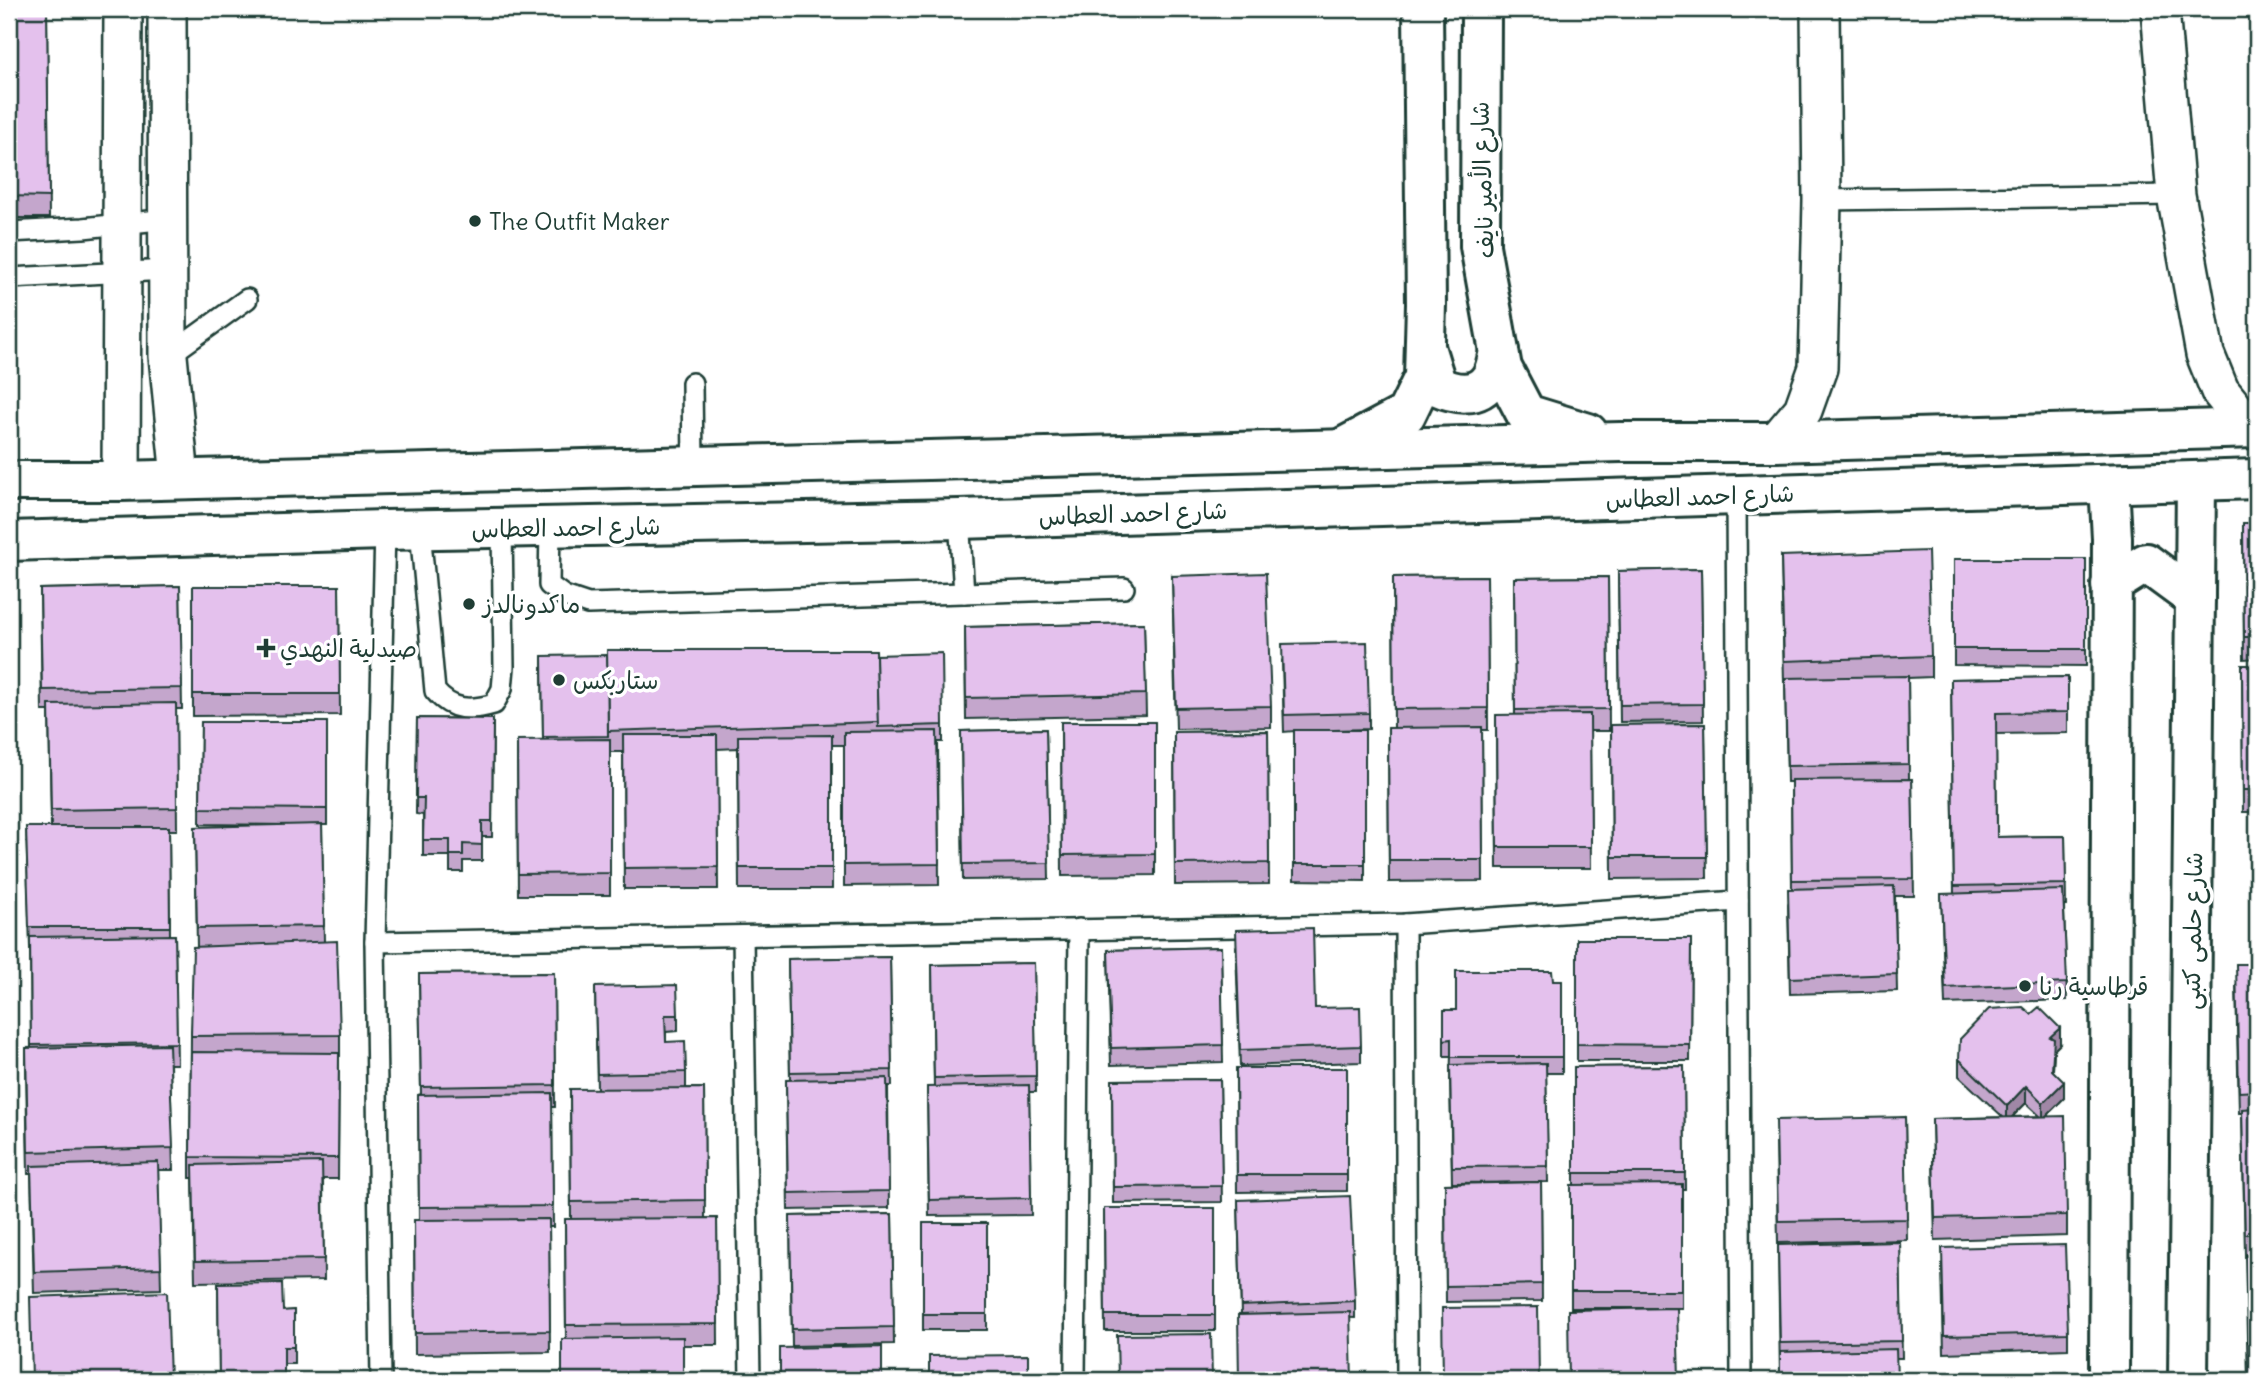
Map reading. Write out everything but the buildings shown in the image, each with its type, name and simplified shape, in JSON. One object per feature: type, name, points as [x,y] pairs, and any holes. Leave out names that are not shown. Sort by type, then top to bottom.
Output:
[{"type":"street","points":[[121,481],[123,9]]},
{"type":"street","points":[[167,9],[168,356],[180,478]]},
{"type":"street","points":[[1338,450],[1406,414],[1424,377],[1423,9]]},
{"type":"street","name":"شارع الأمير نايف","points":[[1480,9],[1480,246],[1502,368],[1526,414],[1620,442]]},
{"type":"street","points":[[1776,442],[1802,410],[1818,368],[1822,200],[1820,9]]},
{"type":"street","points":[[2160,9],[2176,195],[2205,354],[2220,391],[2254,428]]},
{"type":"street","points":[[1424,348],[1437,386],[1455,394],[1479,390],[1491,379],[1499,351]]},
{"type":"street","name":"شارع احمد العطاس","points":[[9,481],[121,481],[1620,442],[1776,442],[2254,428]]},
{"type":"street","name":"شارع احمد العطاس","points":[[9,541],[959,519],[2257,479]]},
{"type":"street","name":"شارع حلمى كتبى","points":[[2188,1380],[2196,481]]},
{"type":"street","points":[[2109,484],[2112,586],[2109,1380]]},
{"type":"street","points":[[2112,586],[2146,563],[2195,598]]},
{"type":"lane","points":[[1822,200],[2176,195]]},
{"type":"lane","points":[[9,232],[168,219]]},
{"type":"lane","points":[[9,278],[168,270]]},
{"type":"lane","points":[[168,356],[247,299]]},
{"type":"lane","points":[[692,383],[693,465]]},
{"type":"lane","points":[[1736,495],[1741,1380]]},
{"type":"lane","points":[[959,519],[964,593]]},
{"type":"lane","points":[[550,527],[549,585],[564,596],[588,604],[1124,588]]},
{"type":"lane","points":[[403,530],[436,691],[454,707],[480,708],[494,704],[502,689],[502,529]]},
{"type":"lane","points":[[381,1380],[375,943],[403,530]]},
{"type":"lane","points":[[375,943],[1405,924],[1738,901]]},
{"type":"lane","points":[[1405,924],[1408,1380]]},
{"type":"lane","points":[[1074,1380],[1079,929]]},
{"type":"lane","points":[[743,936],[750,1380]]},
{"type":"place","name":"The Outfit Maker","points":[[475,221]]},
{"type":"place","name":"ماكدونالدز","points":[[469,604]]},
{"type":"place","name":"صيدلية النهدي","points":[[266,648]]},
{"type":"place","name":"ستاربكس","points":[[559,680]]},
{"type":"place","name":"قرطاسية رنا","points":[[2025,986]]}]
